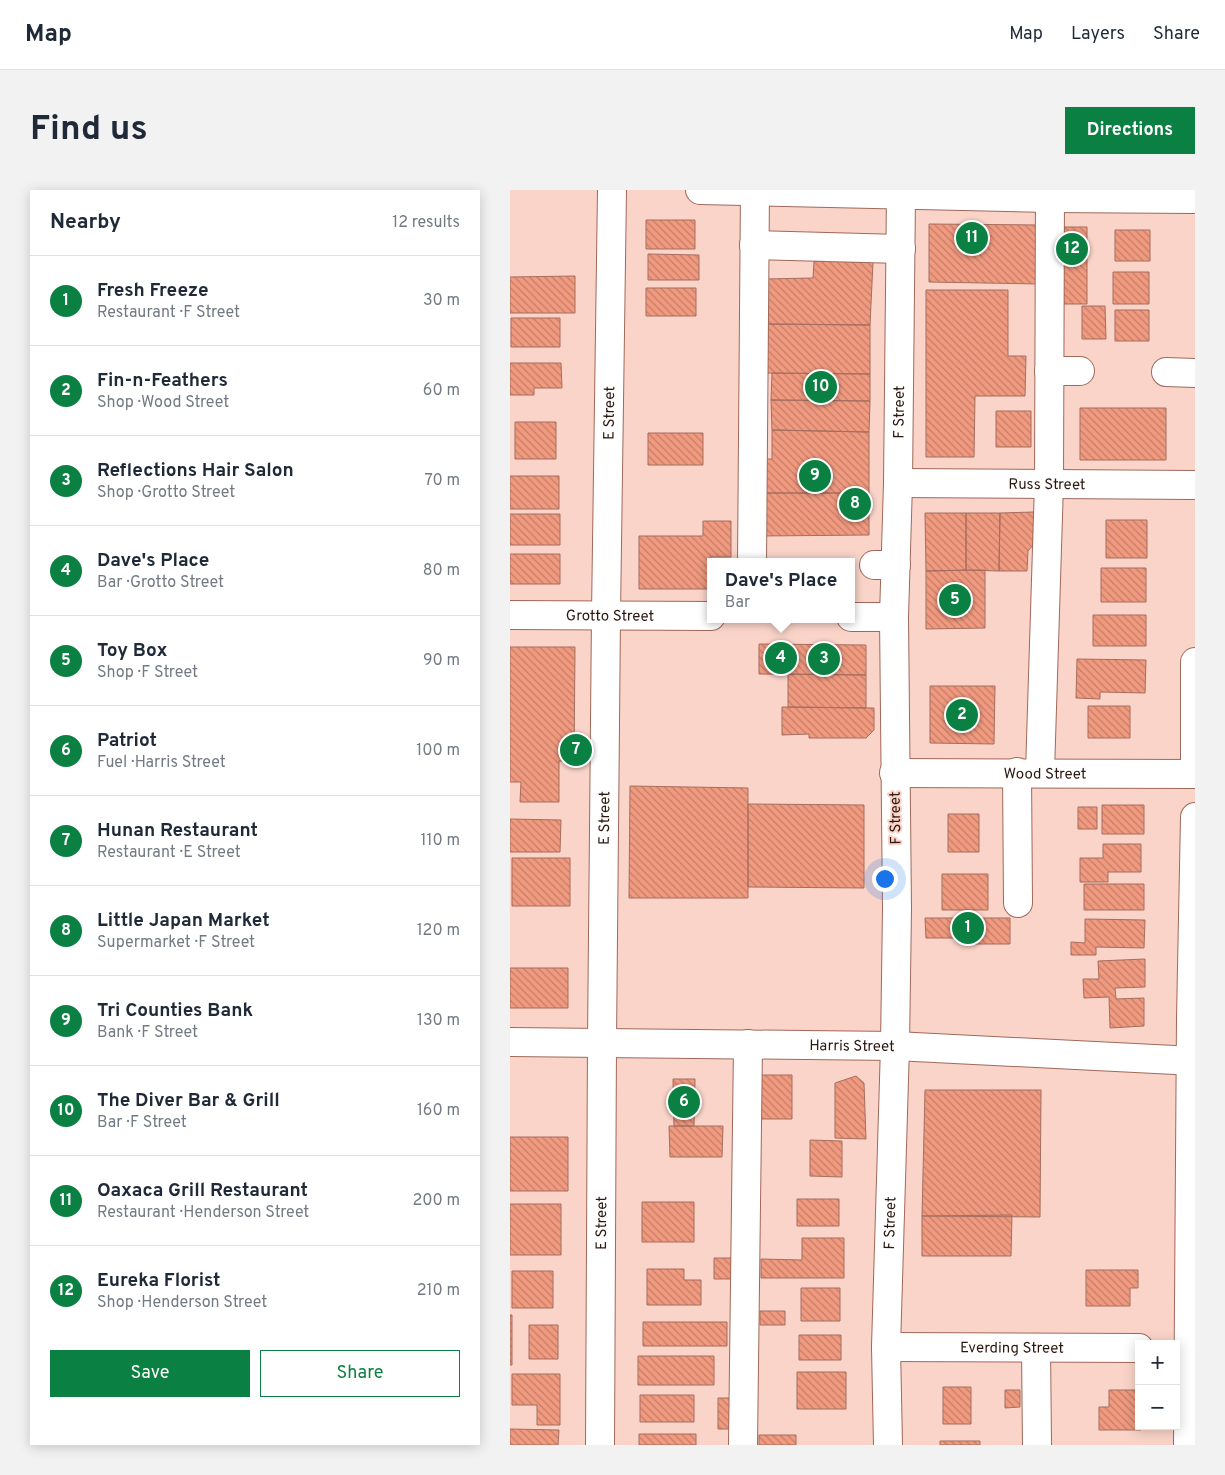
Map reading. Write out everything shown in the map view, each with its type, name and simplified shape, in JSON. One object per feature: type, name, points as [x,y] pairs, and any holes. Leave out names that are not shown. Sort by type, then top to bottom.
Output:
[{"type":"main road","name":"E Street","points":[[600,1445],[606,615],[612,190]]},
{"type":"main road","points":[[700,190],[1050,194],[1195,199]]},
{"type":"main road","points":[[752,558],[755,190]]},
{"type":"main road","name":"F Street","points":[[888,1445],[886,1347],[897,910],[894,773],[894,617],[885,565],[898,483],[901,192]]},
{"type":"main road","points":[[1018,903],[1049,484],[1050,194]]},
{"type":"main road","points":[[754,245],[901,250]]},
{"type":"main road","points":[[1049,370],[1080,371]]},
{"type":"main road","points":[[1166,372],[1195,373]]},
{"type":"main road","name":"Russ Street","points":[[898,483],[1195,485]]},
{"type":"main road","name":"Grotto Street","points":[[510,614],[707,616]]},
{"type":"main road","points":[[855,617],[894,617]]},
{"type":"main road","points":[[1195,662],[1195,773]]},
{"type":"main road","name":"Wood Street","points":[[894,773],[1195,773]]},
{"type":"main road","points":[[1188,1445],[1187,1348],[1192,1202],[1195,817]]},
{"type":"main road","name":"Harris Street","points":[[510,1042],[895,1046],[1193,1061]]},
{"type":"main road","points":[[743,1445],[748,1044]]},
{"type":"main road","name":"Everding Street","points":[[886,1347],[1135,1348]]},
{"type":"main road","points":[[1036,1348],[1037,1445]]},
{"type":"building","points":[[646,220],[695,220],[695,249],[646,249]]},
{"type":"building","points":[[929,224],[1040,225],[1039,284],[929,282]]},
{"type":"building","points":[[1059,227],[1087,227],[1087,304],[1059,304]]},
{"type":"building","points":[[1115,230],[1150,230],[1150,261],[1115,261]]},
{"type":"building","points":[[648,254],[699,255],[699,280],[648,280]]},
{"type":"building","points":[[814,261],[873,262],[870,325],[765,324],[765,279],[813,278]]},
{"type":"building","points":[[1113,272],[1149,272],[1149,304],[1113,304]]},
{"type":"building","points":[[575,276],[575,313],[510,313],[510,277]]},
{"type":"building","points":[[646,288],[696,288],[696,316],[646,316]]},
{"type":"building","points":[[926,290],[1008,290],[1008,356],[1026,356],[1025,396],[975,396],[974,457],[926,457]]},
{"type":"building","points":[[1082,306],[1105,306],[1106,339],[1082,339]]},
{"type":"building","points":[[1115,310],[1149,310],[1149,341],[1115,341]]},
{"type":"building","points":[[511,318],[560,318],[560,347],[511,347]]},
{"type":"building","points":[[765,324],[870,325],[870,374],[763,373]]},
{"type":"building","points":[[510,363],[561,363],[562,388],[534,388],[534,395],[510,395]]},
{"type":"building","points":[[772,373],[870,374],[870,401],[771,400]]},
{"type":"building","points":[[771,400],[870,401],[869,432],[772,430]]},
{"type":"building","points":[[1080,408],[1166,408],[1166,460],[1080,460]]},
{"type":"building","points":[[996,411],[1031,411],[1031,447],[996,447]]},
{"type":"building","points":[[515,422],[556,422],[556,459],[515,459]]},
{"type":"building","points":[[772,430],[869,432],[869,493],[761,493],[761,459],[772,459]]},
{"type":"building","points":[[648,433],[703,433],[703,465],[648,465]]},
{"type":"building","points":[[510,476],[559,476],[559,509],[510,509]]},
{"type":"building","points":[[761,493],[869,493],[869,535],[761,536]]},
{"type":"building","points":[[1034,512],[1033,545],[1028,551],[1027,571],[999,571],[1000,513]]},
{"type":"building","points":[[925,513],[966,513],[966,570],[926,571]]},
{"type":"building","points":[[966,513],[1000,513],[999,571],[966,570]]},
{"type":"building","points":[[510,514],[560,514],[560,545],[510,545]]},
{"type":"building","points":[[1106,520],[1147,520],[1147,558],[1106,558]]},
{"type":"building","points":[[703,521],[731,521],[731,557],[707,558],[707,589],[639,589],[639,536],[703,536]]},
{"type":"building","points":[[510,554],[560,554],[560,584],[510,584]]},
{"type":"building","points":[[1101,568],[1146,568],[1146,602],[1101,602]]},
{"type":"building","points":[[985,570],[985,628],[926,629],[926,571]]},
{"type":"building","points":[[1093,615],[1146,615],[1146,646],[1093,646]]},
{"type":"building","points":[[759,644],[866,645],[866,675],[759,674]]},
{"type":"building","points":[[510,647],[575,647],[574,761],[559,761],[559,802],[520,802],[521,782],[510,782]]},
{"type":"building","points":[[1077,659],[1146,660],[1145,693],[1100,692],[1100,699],[1076,698]]},
{"type":"building","points":[[788,674],[866,675],[866,708],[788,707]]},
{"type":"building","points":[[930,686],[995,686],[994,744],[930,743]]},
{"type":"building","points":[[1088,706],[1130,706],[1130,738],[1088,738]]},
{"type":"building","points":[[782,707],[874,708],[874,730],[866,738],[809,738],[809,734],[782,735]]},
{"type":"building","points":[[630,786],[748,788],[748,898],[629,898]]},
{"type":"building","points":[[748,804],[864,805],[864,888],[748,887]]},
{"type":"building","points":[[1102,805],[1144,805],[1144,834],[1102,834]]},
{"type":"building","points":[[1078,807],[1097,807],[1097,829],[1078,829]]},
{"type":"building","points":[[948,814],[979,814],[979,852],[948,852]]},
{"type":"building","points":[[510,819],[561,820],[560,852],[510,852]]},
{"type":"building","points":[[1103,844],[1141,844],[1141,872],[1108,872],[1108,882],[1080,882],[1080,858],[1103,858]]},
{"type":"building","points":[[512,858],[570,858],[570,906],[512,906]]},
{"type":"building","points":[[942,874],[988,874],[988,910],[942,910]]},
{"type":"building","points":[[1084,884],[1144,884],[1144,910],[1084,910]]},
{"type":"building","points":[[925,918],[1010,918],[1010,944],[969,944],[970,938],[926,938]]},
{"type":"building","points":[[1085,919],[1145,920],[1144,948],[1096,947],[1096,955],[1071,955],[1071,942],[1085,943]]},
{"type":"building","points":[[1145,959],[1145,987],[1115,988],[1116,999],[1144,998],[1144,1026],[1110,1028],[1109,997],[1084,998],[1083,979],[1099,979],[1098,961]]},
{"type":"building","points":[[510,968],[568,968],[568,1008],[510,1008]]},
{"type":"building","points":[[756,1075],[792,1075],[792,1119],[756,1119]]},
{"type":"building","points":[[856,1076],[864,1083],[866,1139],[835,1138],[835,1083]]},
{"type":"building","points":[[673,1079],[695,1079],[694,1126],[674,1126]]},
{"type":"building","points":[[925,1090],[1041,1090],[1040,1217],[922,1216]]},
{"type":"building","points":[[669,1126],[723,1126],[722,1157],[670,1157]]},
{"type":"building","points":[[510,1137],[568,1137],[568,1191],[510,1191]]},
{"type":"building","points":[[810,1140],[842,1141],[842,1177],[810,1176]]},
{"type":"building","points":[[797,1199],[839,1199],[839,1226],[797,1226]]},
{"type":"building","points":[[642,1202],[694,1202],[694,1242],[642,1242]]},
{"type":"building","points":[[510,1204],[561,1204],[561,1255],[510,1255]]},
{"type":"building","points":[[1012,1215],[1011,1256],[922,1256],[922,1216]]},
{"type":"building","points":[[802,1238],[844,1238],[844,1278],[761,1278],[761,1259],[802,1260]]},
{"type":"building","points":[[714,1258],[734,1258],[734,1279],[714,1279]]},
{"type":"building","points":[[647,1269],[684,1269],[684,1280],[701,1280],[701,1305],[647,1305]]},
{"type":"building","points":[[1086,1270],[1138,1270],[1138,1288],[1130,1288],[1130,1306],[1086,1306]]},
{"type":"building","points":[[512,1271],[553,1271],[553,1308],[512,1308]]},
{"type":"building","points":[[801,1288],[840,1288],[840,1321],[801,1321]]},
{"type":"building","points":[[760,1311],[785,1311],[785,1325],[760,1325]]},
{"type":"building","points":[[510,1315],[512,1315],[512,1365],[510,1365]]},
{"type":"building","points":[[643,1322],[727,1322],[727,1346],[643,1346]]},
{"type":"building","points":[[529,1325],[558,1325],[558,1359],[529,1359]]},
{"type":"building","points":[[799,1335],[841,1335],[841,1360],[799,1360]]},
{"type":"building","points":[[638,1356],[714,1356],[714,1385],[638,1385]]},
{"type":"building","points":[[797,1372],[846,1372],[846,1409],[797,1409]]},
{"type":"building","points":[[512,1374],[560,1374],[560,1425],[537,1425],[537,1405],[512,1405]]},
{"type":"building","points":[[943,1387],[971,1387],[971,1424],[943,1424]]},
{"type":"building","points":[[1005,1390],[1020,1390],[1020,1407],[1005,1408]]},
{"type":"building","points":[[1109,1390],[1135,1390],[1135,1430],[1099,1430],[1099,1407],[1109,1407]]},
{"type":"building","points":[[640,1395],[694,1395],[694,1422],[640,1422]]},
{"type":"building","points":[[718,1398],[734,1398],[734,1429],[718,1429]]},
{"type":"building","points":[[510,1429],[559,1430],[558,1445],[510,1445]]},
{"type":"building","points":[[639,1434],[696,1434],[696,1445],[639,1445]]},
{"type":"building","points":[[759,1435],[796,1435],[796,1445],[759,1445]]},
{"type":"building","points":[[940,1441],[980,1441],[980,1445],[940,1445]]},
{"type":"place","name":"Oaxaca Grill Restaurant","points":[[972,238]]},
{"type":"place","name":"Eureka Florist","points":[[1072,249]]},
{"type":"place","name":"The Diver Bar & Grill","points":[[821,387]]},
{"type":"place","name":"Tri Counties Bank","points":[[815,476]]},
{"type":"place","name":"Little Japan Market","points":[[855,504]]},
{"type":"place","name":"Toy Box","points":[[955,600]]},
{"type":"place","name":"Dave's Place","points":[[781,658]]},
{"type":"place","name":"Reflections Hair Salon","points":[[824,659]]},
{"type":"place","name":"Fin-n-Feathers","points":[[962,715]]},
{"type":"place","name":"Hunan Restaurant","points":[[576,750]]},
{"type":"place","name":"Fresh Freeze","points":[[968,928]]},
{"type":"place","name":"Patriot","points":[[684,1102]]}]
